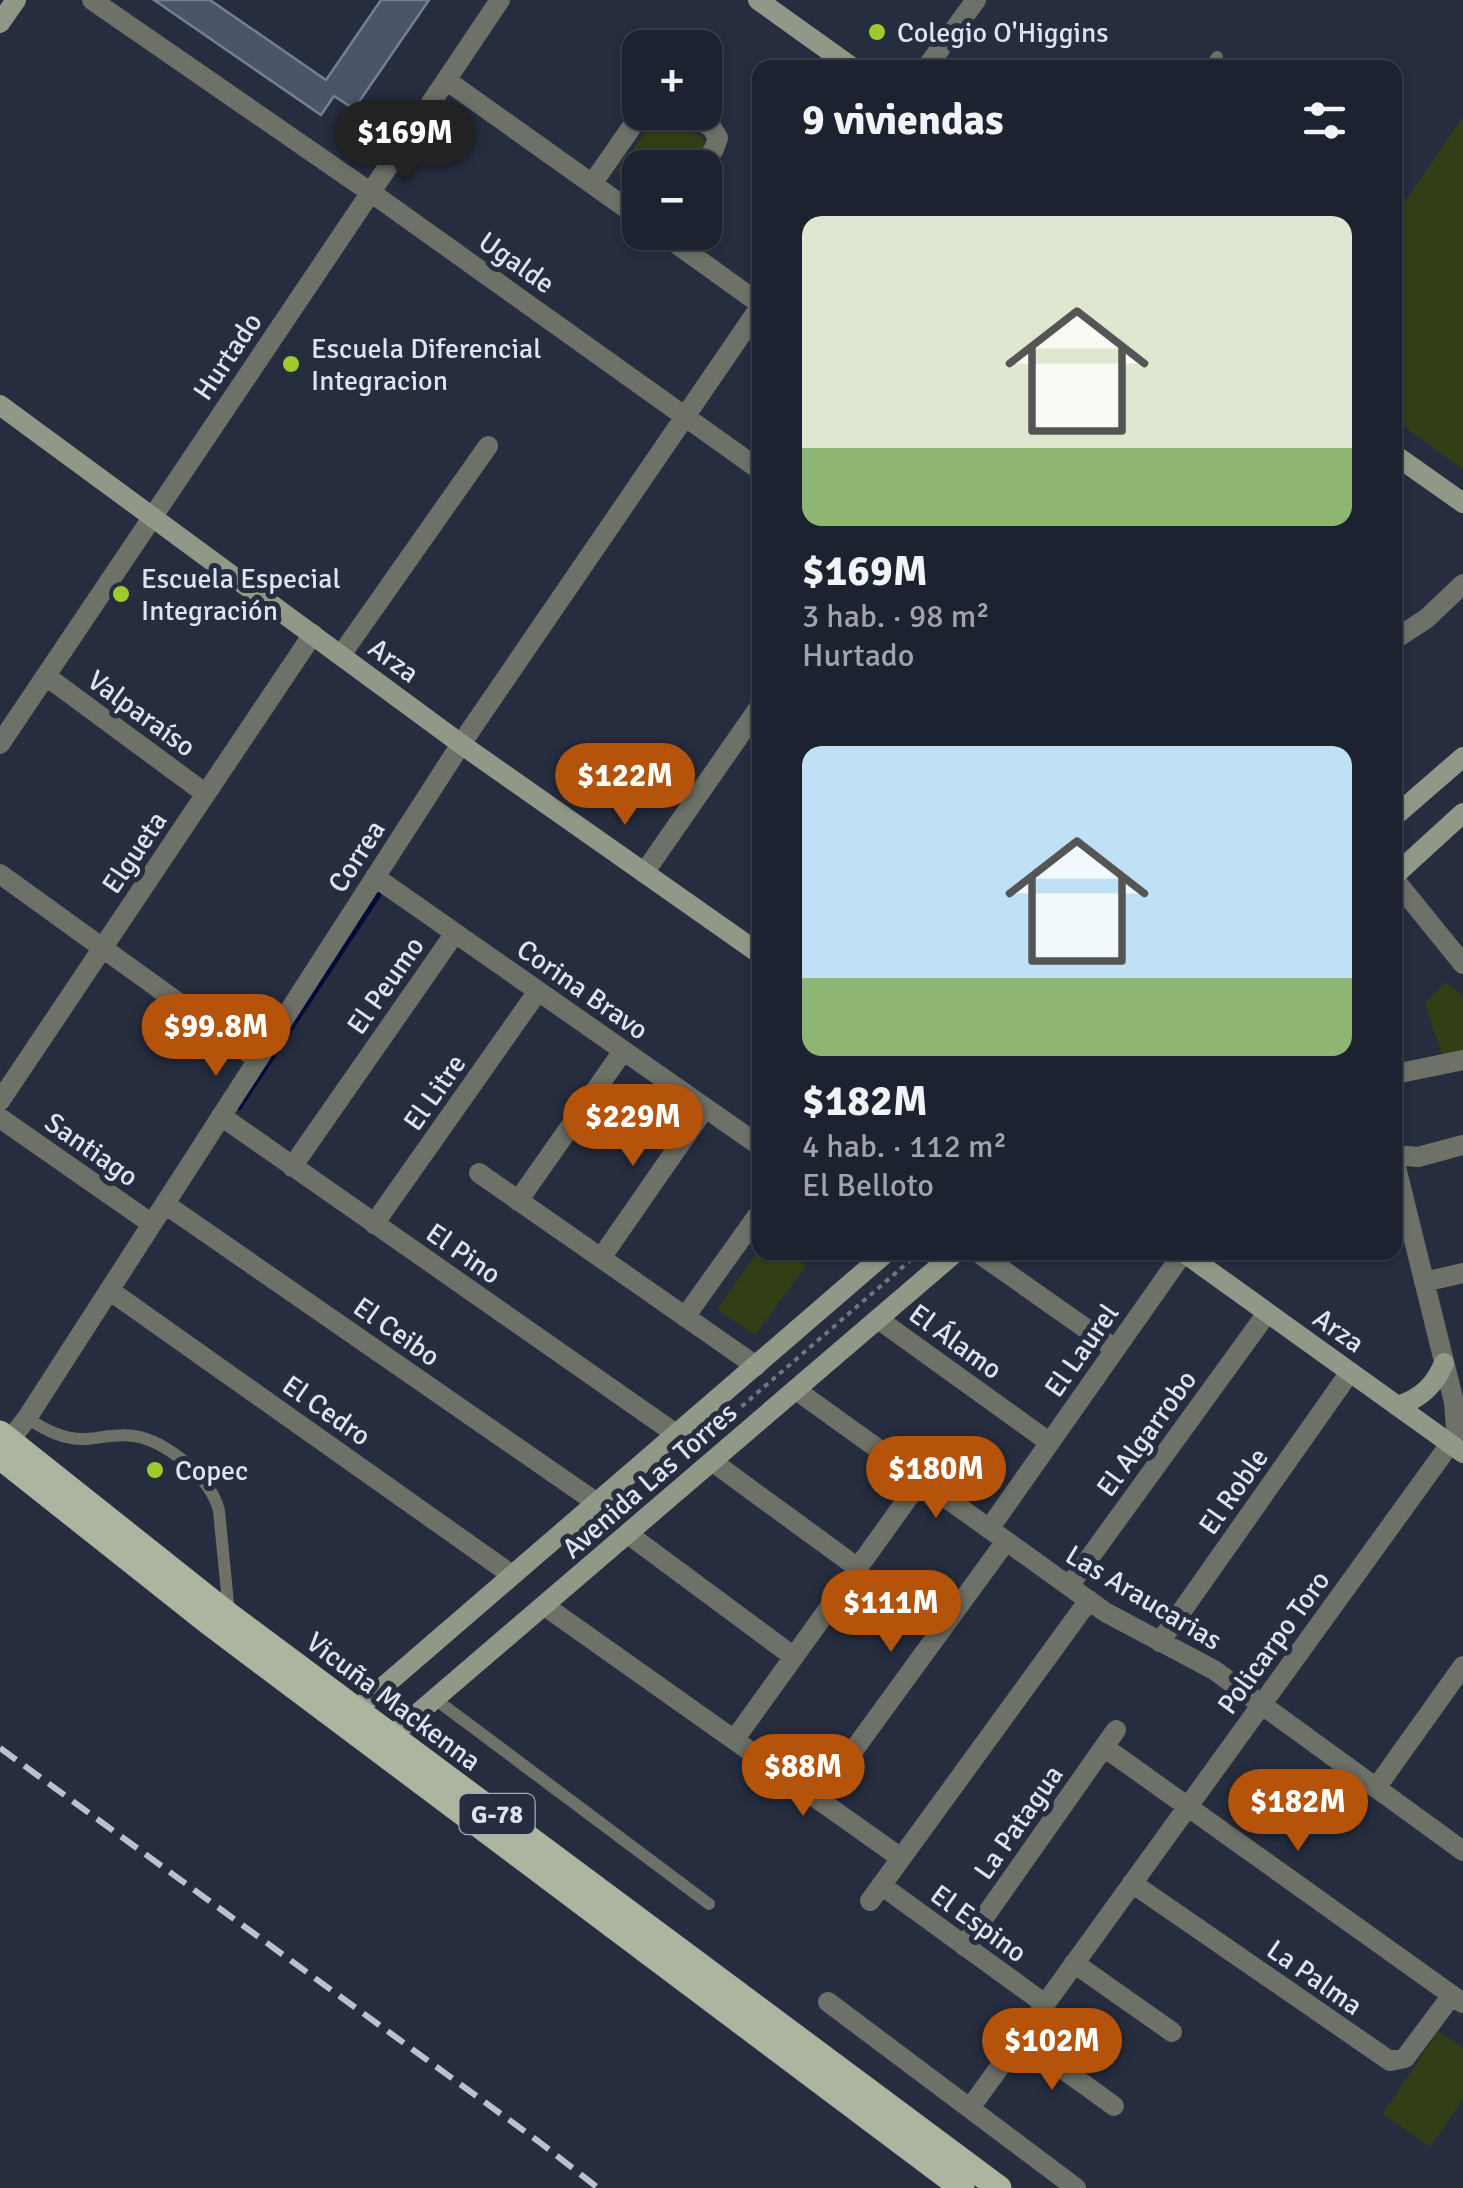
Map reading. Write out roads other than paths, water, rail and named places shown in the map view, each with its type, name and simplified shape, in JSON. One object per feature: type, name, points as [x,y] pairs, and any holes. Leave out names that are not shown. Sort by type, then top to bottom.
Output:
[{"type":"main road","points":[[0,23],[16,0]]},
{"type":"main road","points":[[758,0],[843,60]]},
{"type":"main road","name":"Arza","points":[[0,406],[461,744],[752,948]]},
{"type":"main road","points":[[1402,460],[1463,503]]},
{"type":"main road","points":[[1402,810],[1463,758]]},
{"type":"main road","points":[[1402,870],[1463,812]]},
{"type":"main road","name":"Avenida Las Torres","points":[[349,1716],[879,1260]]},
{"type":"main road","name":"Avenida Las Torres","points":[[384,1742],[947,1260]]},
{"type":"main road","name":"Arza","points":[[1209,1260],[1267,1313],[1457,1448]]},
{"type":"main road","points":[[1397,1406],[1423,1394],[1444,1362]]},
{"type":"main road","name":"Vicuña Mackenna","points":[[3,1444],[229,1615],[349,1716]]},
{"type":"main road","name":"Vicuña Mackenna","points":[[3,1444],[208,1622],[349,1716],[999,2188]]},
{"type":"main road","name":"Vicuña Mackenna","points":[[384,1742],[962,2188]]},
{"type":"street","name":"Ugalde","points":[[92,0],[371,192],[752,464]]},
{"type":"street","name":"Hurtado","points":[[0,744],[500,0]]},
{"type":"street","points":[[932,60],[976,0]]},
{"type":"street","points":[[446,80],[622,205]]},
{"type":"street","points":[[592,184],[630,130]]},
{"type":"street","points":[[685,250],[752,299]]},
{"type":"street","name":"Correa","points":[[3,1444],[27,1418],[461,744],[752,317]]},
{"type":"street","points":[[341,655],[488,446]]},
{"type":"street","points":[[1402,634],[1463,584]]},
{"type":"street","name":"Elgueta","points":[[0,1101],[313,634]]},
{"type":"street","name":"Valparaíso","points":[[46,676],[206,794]]},
{"type":"street","points":[[644,873],[752,718]]},
{"type":"street","points":[[0,874],[258,1060]]},
{"type":"street","name":"Corina Bravo","points":[[375,878],[752,1140]]},
{"type":"street","points":[[1402,886],[1463,964]]},
{"type":"street","name":"El Peumo","points":[[292,1167],[454,933]]},
{"type":"street","name":"El Litre","points":[[374,1224],[538,991]]},
{"type":"street","points":[[518,1200],[623,1051]]},
{"type":"street","points":[[1402,1073],[1463,1060]]},
{"type":"street","points":[[602,1258],[706,1108]]},
{"type":"street","name":"El Pino","points":[[221,1116],[676,1434]]},
{"type":"street","name":"Santiago","points":[[0,1118],[152,1224]]},
{"type":"street","points":[[1402,1158],[1463,1145]]},
{"type":"street","points":[[479,1173],[756,1366]]},
{"type":"street","points":[[1402,1189],[1456,1417],[1457,1448]]},
{"type":"street","name":"El Ceibo","points":[[165,1204],[597,1503]]},
{"type":"street","points":[[686,1317],[752,1223]]},
{"type":"street","points":[[988,1260],[1115,1349]]},
{"type":"street","name":"El Laurel","points":[[818,1799],[997,1535],[1049,1442],[1178,1260]]},
{"type":"street","points":[[1424,1282],[1463,1273]]},
{"type":"street","name":"El Cedro","points":[[109,1290],[512,1575]]},
{"type":"street","name":"El Algarrobo","points":[[1068,1586],[1267,1313]]},
{"type":"street","name":"El Álamo","points":[[878,1320],[1049,1442]]},
{"type":"street","name":"El Roble","points":[[1160,1642],[1350,1372]]},
{"type":"street","name":"Las Araucarias","points":[[796,1390],[1068,1586],[1131,1628],[1214,1670],[1463,1851]]},
{"type":"street","name":"Policarpo Toro","points":[[970,2108],[1261,1705],[1457,1448]]},
{"type":"street","points":[[713,1462],[858,1568]]},
{"type":"street","points":[[734,1740],[922,1480]]},
{"type":"street","points":[[628,1534],[794,1657]]},
{"type":"street","points":[[545,1606],[902,1858],[1089,1600]]},
{"type":"street","points":[[1376,1788],[1463,1666]]},
{"type":"street","name":"La Patagua","points":[[964,1946],[1110,1738],[1188,1806]]},
{"type":"street","points":[[1188,1806],[1458,1999]]},
{"type":"street","name":"El Espino","points":[[902,1858],[876,1893],[964,1946],[1044,2004]]},
{"type":"street","name":"La Palma","points":[[1132,1883],[1390,2061],[1406,2058],[1458,1999]]},
{"type":"street","points":[[1074,1963],[1172,2032]]},
{"type":"street","points":[[828,2002],[1076,2188]]},
{"type":"street","points":[[1020,2038],[1114,2106]]},
{"type":"lane","points":[[27,1418],[54,1434],[70,1438],[126,1435],[149,1440],[200,1476],[215,1496],[219,1511],[229,1615]]},
{"type":"lane","points":[[435,1699],[709,1904]]},
{"type":"waterway","points":[[239,1107],[378,895]]},
{"type":"railway","points":[[0,1748],[598,2188]]},
{"type":"place","name":"Colegio O'Higgins","points":[[877,32]]},
{"type":"place","name":"Escuela Diferencial Integracion","points":[[291,364]]},
{"type":"place","name":"Escuela Especial Integración","points":[[121,594]]},
{"type":"place","name":"Copec","points":[[155,1470]]}]
